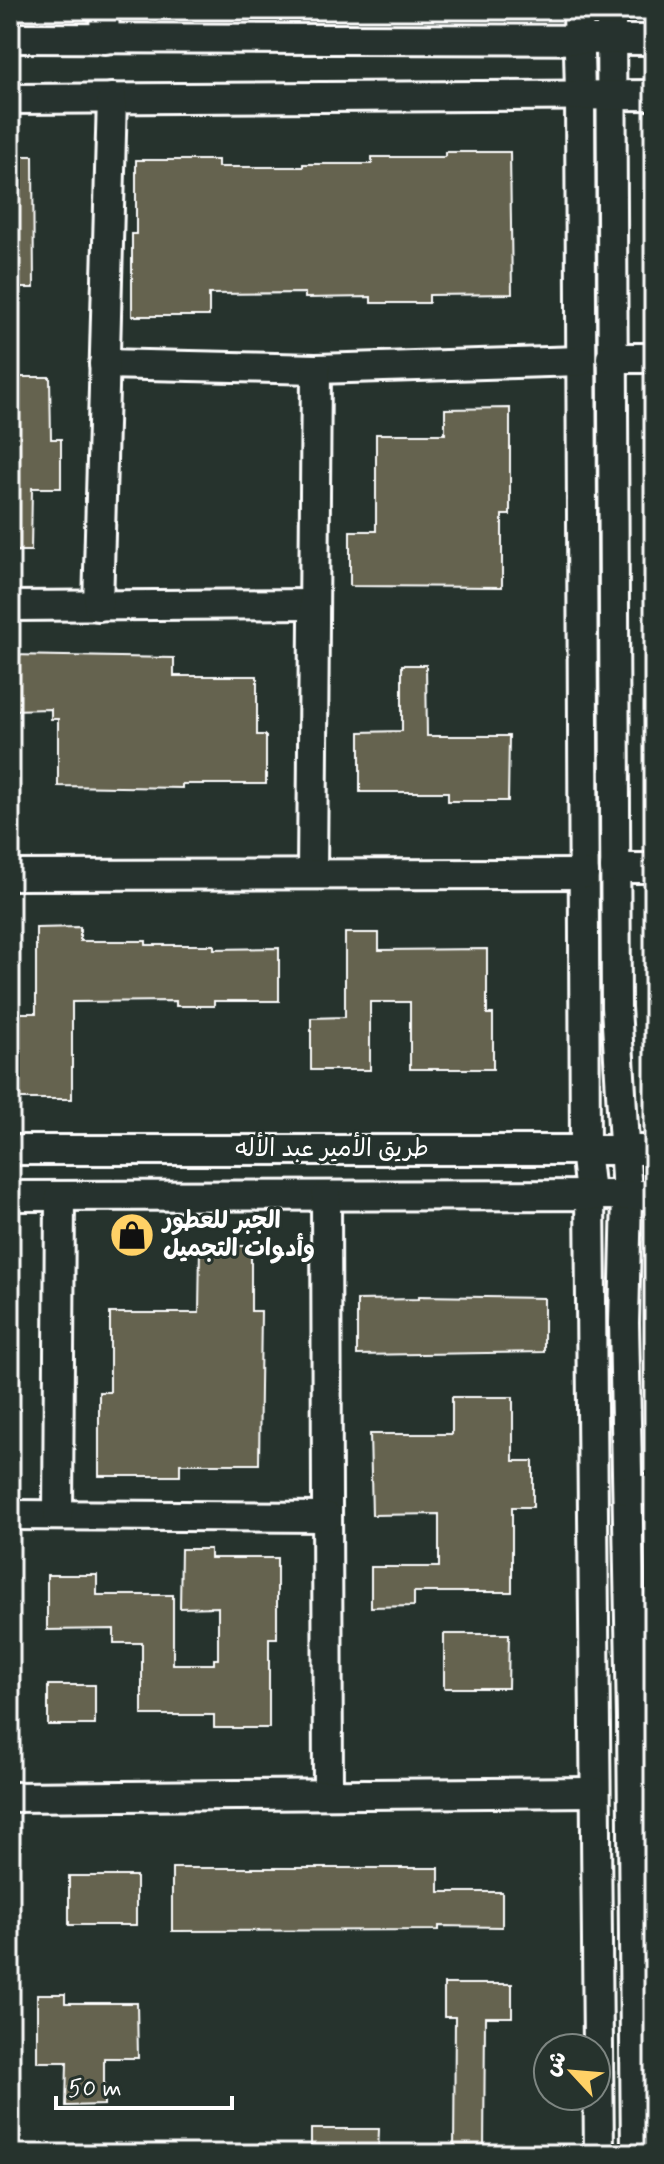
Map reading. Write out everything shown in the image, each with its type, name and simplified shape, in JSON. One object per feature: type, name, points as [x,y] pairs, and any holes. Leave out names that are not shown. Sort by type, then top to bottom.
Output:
[{"type":"street","points":[[104,10],[105,39]]},
{"type":"street","points":[[578,10],[585,1149],[590,1194],[599,2154]]},
{"type":"street","points":[[611,10],[616,1007],[625,1150],[640,1195],[624,1323],[640,1447],[641,1490],[636,2154]]},
{"type":"street","points":[[10,38],[654,40]]},
{"type":"street","points":[[10,99],[580,93],[654,95]]},
{"type":"street","points":[[98,606],[112,98]]},
{"type":"street","points":[[611,358],[654,358]]},
{"type":"street","points":[[104,364],[316,369],[581,361]]},
{"type":"street","points":[[312,874],[316,369]]},
{"type":"street","points":[[10,606],[314,604]]},
{"type":"street","points":[[615,868],[654,868]]},
{"type":"street","points":[[10,875],[584,874]]},
{"type":"street","name":"طريق الأمير عبد الأله","points":[[10,1150],[654,1150]]},
{"type":"street","name":"طريق الأمير عبد الأله","points":[[10,1196],[640,1195]]},
{"type":"street","points":[[326,1196],[328,1794]]},
{"type":"street","points":[[58,1515],[60,1197]]},
{"type":"street","points":[[10,1515],[327,1517]]},
{"type":"street","points":[[10,1797],[595,1792]]},
{"type":"building","points":[[445,152],[510,152],[512,294],[429,295],[429,303],[371,303],[371,297],[305,298],[305,293],[209,294],[209,316],[132,316],[136,160],[218,160],[218,167],[303,167],[303,164],[372,164],[372,157],[445,157]]},
{"type":"building","points":[[10,156],[33,156],[34,288],[10,288]]},
{"type":"building","points":[[10,377],[50,377],[51,439],[61,439],[61,488],[32,488],[31,551],[10,551]]},
{"type":"building","points":[[510,408],[510,515],[502,515],[502,587],[350,586],[350,531],[376,531],[376,434],[445,434],[445,409]]},
{"type":"building","points":[[10,655],[174,658],[174,676],[257,676],[257,735],[266,735],[266,784],[182,784],[182,788],[58,786],[58,719],[51,719],[51,709],[10,710]]},
{"type":"building","points":[[402,665],[426,665],[427,736],[509,736],[508,801],[448,801],[448,792],[360,792],[360,732],[402,731]]},
{"type":"building","points":[[80,927],[80,941],[214,945],[214,949],[279,948],[279,1001],[214,1001],[214,1006],[176,1006],[176,1001],[72,1002],[72,1099],[19,1099],[19,1013],[36,1013],[36,928]]},
{"type":"building","points":[[345,933],[379,933],[379,950],[487,949],[487,1014],[493,1014],[493,1069],[410,1069],[410,1002],[370,1002],[370,1070],[311,1070],[311,1018],[345,1017]]},
{"type":"building","points":[[200,1246],[251,1246],[251,1311],[261,1311],[259,1464],[180,1464],[180,1476],[99,1476],[99,1392],[110,1392],[110,1313],[199,1313]]},
{"type":"building","points":[[419,1296],[544,1298],[544,1352],[357,1355],[357,1300],[419,1299]]},
{"type":"building","points":[[452,1397],[513,1397],[513,1461],[533,1461],[533,1507],[512,1507],[512,1592],[414,1592],[414,1606],[371,1607],[371,1567],[439,1567],[439,1514],[372,1515],[370,1434],[452,1434]]},
{"type":"building","points":[[181,1549],[210,1549],[210,1558],[277,1558],[277,1638],[269,1638],[269,1728],[214,1728],[214,1715],[142,1715],[142,1643],[114,1643],[114,1629],[47,1630],[47,1575],[97,1575],[97,1595],[173,1595],[173,1664],[214,1664],[214,1659],[218,1659],[218,1607],[180,1608]]},
{"type":"building","points":[[444,1634],[509,1634],[508,1688],[444,1688]]},
{"type":"building","points":[[48,1685],[95,1685],[95,1725],[48,1725]]},
{"type":"building","points":[[172,1868],[439,1868],[439,1892],[502,1892],[502,1927],[172,1931]]},
{"type":"building","points":[[69,1876],[136,1876],[136,1925],[69,1925]]},
{"type":"building","points":[[444,1984],[512,1984],[512,2017],[485,2017],[484,2154],[454,2154],[455,2017],[444,2017]]},
{"type":"building","points":[[37,1994],[65,1994],[65,2003],[137,2003],[138,2058],[104,2058],[104,2105],[66,2106],[67,2062],[37,2062]]},
{"type":"building","points":[[311,2129],[379,2129],[378,2154],[311,2154]]},
{"type":"place","name":"الجبر للعطور وأدوات التجميل","points":[[132,1235]]}]
